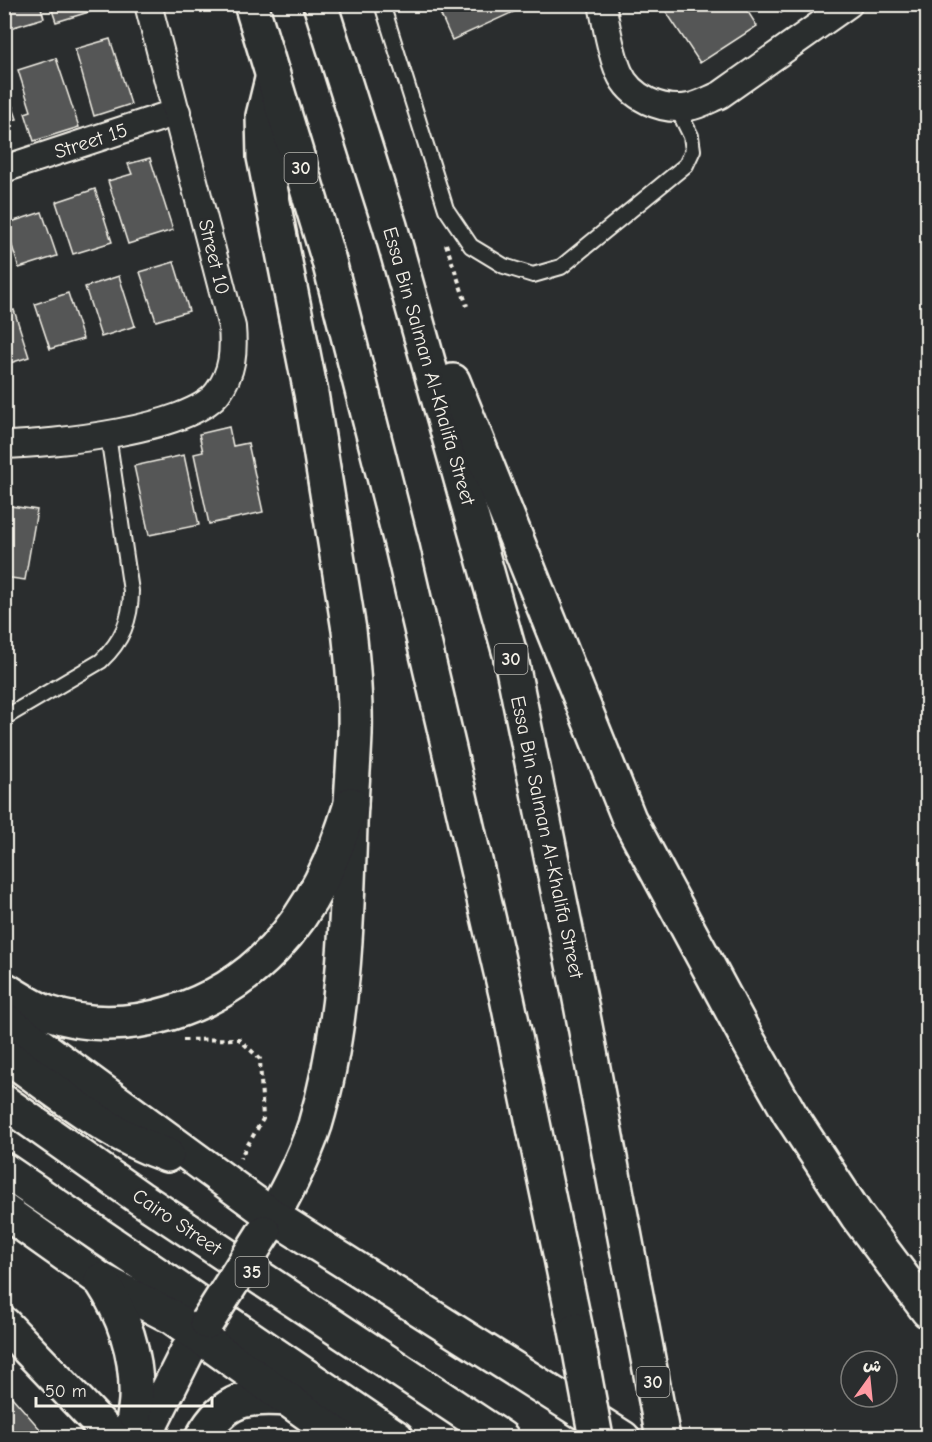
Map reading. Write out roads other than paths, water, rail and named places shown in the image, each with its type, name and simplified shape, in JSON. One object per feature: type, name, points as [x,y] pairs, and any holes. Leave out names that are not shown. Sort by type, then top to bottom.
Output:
[{"type":"main road","name":"30","points":[[251,4],[329,261],[402,547],[507,998],[596,1437]]},
{"type":"main road","name":"Essa Bin Salman Al-Khalifa Street","points":[[320,4],[390,226],[510,654],[579,994],[663,1437]]},
{"type":"main road","points":[[144,1437],[187,1352],[269,1224],[290,1185],[314,1127],[328,1073],[338,1018],[344,963],[355,700],[349,630],[311,393],[264,158],[263,116],[273,75]]},
{"type":"main road","points":[[390,226],[629,819],[790,1114],[851,1208],[927,1311]]},
{"type":"main road","points":[[4,989],[28,1004],[47,1012],[88,1022],[130,1022],[194,1004],[224,989],[257,965],[274,948],[306,907],[333,857],[351,804]]},
{"type":"main road","points":[[4,1019],[201,1164],[269,1224],[623,1437]]},
{"type":"main road","points":[[4,1053],[124,1137],[153,1151],[201,1164]]},
{"type":"main road","name":"Cairo Street","points":[[4,1102],[140,1198],[502,1437]]},
{"type":"main road","points":[[4,1170],[397,1437]]},
{"type":"main road","points":[[4,1212],[101,1280],[172,1317],[202,1328],[288,1399],[342,1437]]},
{"type":"main road","points":[[101,1280],[119,1312],[131,1347],[136,1392],[132,1437]]},
{"type":"main road","points":[[4,1324],[113,1437]]},
{"type":"main road","points":[[202,1437],[213,1419],[226,1407],[254,1399],[288,1399]]},
{"type":"street","name":"Street 10","points":[[4,445],[32,445],[108,435],[171,419],[198,408],[218,394],[232,364],[234,348],[232,327],[148,4]]},
{"type":"street","points":[[602,4],[620,74],[627,86],[649,102],[677,108],[702,103],[720,95],[849,4]]},
{"type":"street","name":"Street 15","points":[[4,169],[177,112]]},
{"type":"lane","points":[[382,4],[446,209],[471,246],[504,266],[532,275],[561,267],[686,165],[693,150],[691,136],[677,108]]},
{"type":"lane","points":[[4,718],[101,661],[112,650],[128,622],[131,591],[108,435]]}]
